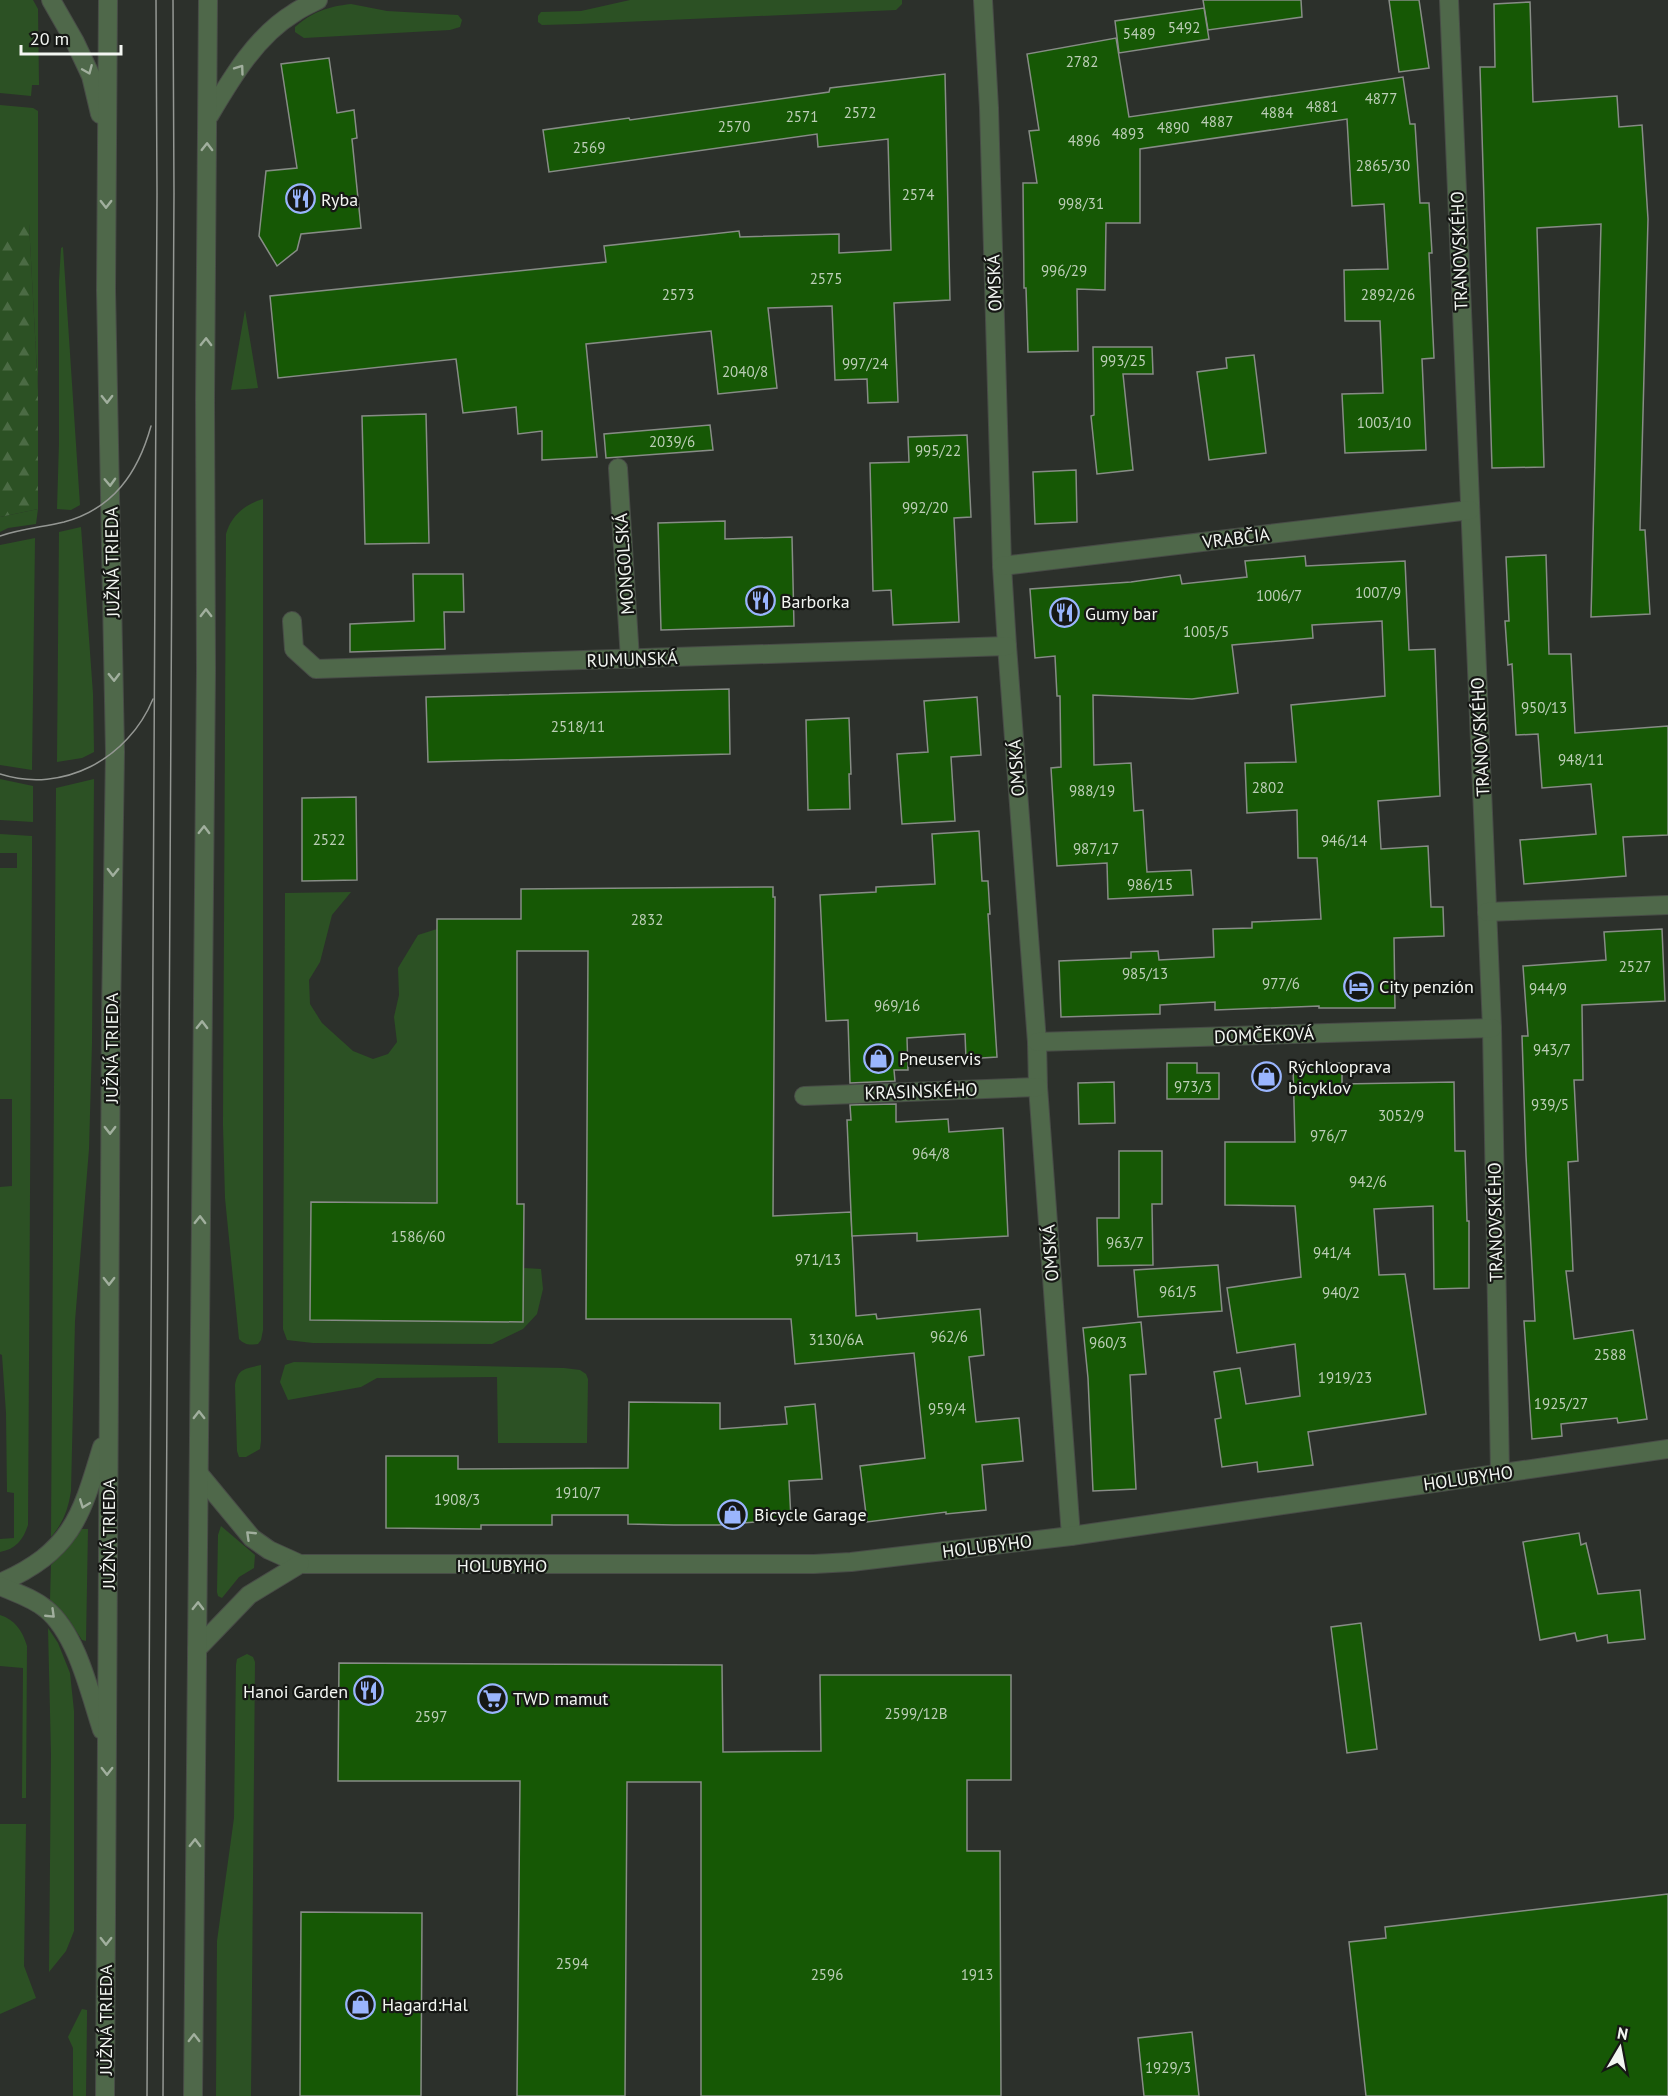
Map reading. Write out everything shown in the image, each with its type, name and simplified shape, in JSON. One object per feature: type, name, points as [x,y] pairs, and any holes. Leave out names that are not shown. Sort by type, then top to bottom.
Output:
[{"type":"street","points":[[51,0],[91,76],[106,145]]},
{"type":"street","points":[[193,2096],[206,683],[205,400],[208,0]]},
{"type":"street","points":[[208,117],[225,90],[268,34],[293,13],[318,0]]},
{"type":"street","name":"OMSKÁ","points":[[983,0],[989,120],[1002,566],[1071,1536]]},
{"type":"street","name":"TRANOVSKÉHO","points":[[1449,0],[1492,1028],[1500,1473]]},
{"type":"street","name":"JUŽNÁ TRIEDA","points":[[105,2096],[112,879],[115,752],[106,290],[108,5]]},
{"type":"street","name":"MONGOLSKÁ","points":[[618,468],[630,659]]},
{"type":"street","name":"VRABČIA","points":[[1002,566],[1470,510]]},
{"type":"street","name":"RUMUNSKÁ","points":[[292,621],[294,649],[316,669],[1007,646]]},
{"type":"street","points":[[1487,912],[1668,905]]},
{"type":"street","name":"DOMČEKOVÁ","points":[[1037,1042],[1492,1028]]},
{"type":"street","name":"KRASINSKÉHO","points":[[804,1096],[1038,1086]]},
{"type":"street","points":[[0,1585],[49,1554],[72,1528],[84,1505],[108,1428]]},
{"type":"street","name":"HOLUBYHO","points":[[300,1564],[851,1562],[1071,1536],[1668,1449]]},
{"type":"street","points":[[199,1474],[252,1538],[269,1550],[300,1564]]},
{"type":"street","points":[[197,1648],[249,1596],[300,1564]]},
{"type":"street","points":[[0,1585],[38,1603],[60,1623],[75,1651],[107,1743]]},
{"type":"green space","points":[[0,0],[33,0],[38,9],[39,85],[32,85],[31,96],[0,93]]},
{"type":"green space","points":[[630,0],[902,0],[902,4],[896,10],[578,24],[542,25],[538,22],[541,12],[581,11]]},
{"type":"green space","points":[[351,4],[387,11],[458,15],[462,20],[460,27],[450,30],[304,38],[295,32],[295,27],[315,13]]},
{"type":"green space","points":[[0,105],[33,108],[38,111],[38,390],[29,224],[0,223]]},
{"type":"green space","points":[[0,223],[29,223],[38,391],[38,509],[0,517]]},
{"type":"green space","points":[[63,247],[80,505],[71,510],[57,509],[59,281],[61,248]]},
{"type":"green space","points":[[245,310],[258,388],[231,390]]},
{"type":"green space","points":[[263,499],[263,1330],[258,1344],[252,1344],[239,1339],[225,1198],[223,1125],[226,534],[231,522],[240,512],[250,504]]},
{"type":"green space","points":[[38,509],[36,524],[8,528],[0,532],[0,517]]},
{"type":"green space","points":[[81,527],[93,694],[94,752],[82,758],[57,762],[59,532]]},
{"type":"green space","points":[[35,538],[32,770],[0,765],[0,545]]},
{"type":"green space","points":[[0,779],[33,786],[33,822],[0,820]]},
{"type":"green space","points":[[94,779],[89,1149],[75,1321],[71,1491],[64,1516],[51,1537],[56,788]]},
{"type":"green space","points":[[0,834],[32,836],[32,866],[28,1525],[18,1543],[0,1552],[0,1539],[14,1538],[14,1493],[7,1492],[6,1413],[2,1355],[0,1354],[0,1187],[12,1186],[12,1099],[0,1099],[0,868],[17,868],[17,853],[0,853]]},
{"type":"green space","points":[[351,892],[332,915],[320,962],[309,980],[310,1004],[322,1023],[353,1051],[373,1059],[388,1054],[397,1042],[394,1017],[399,995],[398,968],[418,935],[437,929],[436,1203],[311,1202],[310,1320],[523,1322],[524,1268],[541,1269],[543,1289],[537,1314],[523,1329],[492,1344],[313,1343],[287,1340],[283,1329],[285,893]]},
{"type":"green space","points":[[294,1362],[580,1370],[586,1374],[588,1379],[587,1443],[498,1443],[497,1377],[377,1378],[361,1387],[288,1400],[280,1382],[285,1365]]},
{"type":"green space","points":[[261,1365],[260,1449],[246,1457],[239,1457],[236,1379],[243,1370]]},
{"type":"green space","points":[[221,1526],[255,1555],[254,1568],[239,1577],[222,1598],[217,1592],[218,1535]]},
{"type":"green space","points":[[82,1529],[88,1529],[86,1641],[82,1640],[67,1617],[50,1600],[51,1565]]},
{"type":"green space","points":[[0,1615],[17,1626],[27,1646],[26,1798],[22,1798],[23,1668],[0,1666]]},
{"type":"green space","points":[[48,1628],[58,1643],[70,1673],[74,1711],[74,1931],[66,1951],[49,1972],[51,1754]]},
{"type":"green space","points":[[247,1654],[253,1657],[255,1662],[251,2096],[216,2096],[217,1941],[234,1818],[236,1665],[237,1659]]},
{"type":"green space","points":[[0,1824],[26,1824],[24,1966],[36,1998],[0,2014]]},
{"type":"green space","points":[[82,2009],[87,2010],[86,2096],[73,2096],[73,2048],[68,2037]]},
{"type":"building","points":[[1203,0],[1301,0],[1302,17],[1208,30]]},
{"type":"building","points":[[1389,0],[1419,0],[1429,68],[1399,72]]},
{"type":"building","points":[[1530,2],[1533,102],[1617,96],[1619,127],[1642,125],[1648,219],[1640,530],[1645,530],[1650,614],[1591,617],[1601,224],[1537,228],[1544,467],[1492,468],[1480,67],[1495,67],[1494,4]]},
{"type":"building","points":[[1204,8],[1209,39],[1119,53],[1115,21]]},
{"type":"building","points":[[1116,38],[1129,117],[1403,77],[1410,124],[1415,124],[1420,203],[1429,203],[1434,358],[1422,359],[1426,450],[1345,453],[1342,394],[1383,393],[1380,321],[1345,321],[1344,270],[1388,269],[1384,204],[1352,206],[1347,119],[1140,149],[1140,223],[1106,223],[1105,290],[1077,289],[1078,351],[1028,352],[1026,288],[1024,288],[1023,183],[1037,183],[1029,131],[1039,130],[1027,54]]},
{"type":"building","points":[[329,58],[337,113],[354,110],[357,138],[352,139],[361,228],[301,234],[297,250],[277,266],[259,236],[266,171],[297,168],[281,64]]},
{"type":"building","points":[[945,74],[950,300],[894,303],[898,402],[868,403],[867,379],[835,380],[832,306],[768,308],[777,388],[718,394],[711,331],[586,344],[597,457],[542,460],[542,431],[518,434],[516,407],[463,413],[456,359],[278,378],[270,296],[606,262],[604,246],[739,231],[740,237],[839,234],[839,253],[891,250],[888,139],[818,147],[817,134],[549,172],[543,130],[629,118],[630,120],[829,92],[830,88]]},
{"type":"building","points":[[1093,347],[1152,347],[1153,374],[1123,374],[1133,470],[1097,474],[1091,416],[1094,415]]},
{"type":"building","points":[[1254,355],[1266,453],[1209,460],[1197,372],[1227,368],[1226,358]]},
{"type":"building","points":[[426,414],[429,543],[365,544],[362,416]]},
{"type":"building","points":[[710,425],[713,450],[606,458],[604,434]]},
{"type":"building","points":[[967,435],[971,517],[954,518],[959,622],[893,625],[891,590],[873,591],[870,463],[909,462],[908,437]]},
{"type":"building","points":[[1076,470],[1077,522],[1035,524],[1033,472]]},
{"type":"building","points":[[725,521],[725,539],[792,537],[794,626],[661,630],[658,523]]},
{"type":"building","points":[[1546,555],[1549,654],[1571,654],[1575,733],[1668,726],[1668,835],[1623,837],[1626,876],[1524,884],[1520,840],[1596,834],[1591,784],[1542,788],[1538,734],[1516,735],[1512,664],[1508,665],[1505,621],[1509,621],[1506,557]]},
{"type":"building","points":[[1305,556],[1306,566],[1405,561],[1409,650],[1435,649],[1440,796],[1378,801],[1381,849],[1428,846],[1431,907],[1443,907],[1444,936],[1394,938],[1395,1008],[1319,1008],[1319,1006],[1215,1010],[1215,1002],[1160,1005],[1160,1014],[1061,1017],[1059,961],[1131,958],[1131,952],[1158,951],[1159,960],[1214,957],[1213,929],[1252,928],[1252,922],[1321,919],[1317,858],[1298,858],[1297,810],[1247,813],[1245,763],[1296,762],[1291,705],[1385,696],[1382,621],[1312,625],[1313,638],[1232,645],[1238,693],[1192,699],[1093,695],[1094,765],[1131,763],[1134,811],[1143,810],[1147,872],[1191,870],[1193,895],[1108,899],[1107,863],[1057,866],[1051,768],[1061,767],[1060,696],[1057,696],[1055,656],[1035,658],[1030,589],[1131,582],[1180,575],[1182,584],[1247,577],[1245,561]]},
{"type":"building","points":[[413,574],[463,574],[464,612],[444,612],[445,649],[350,652],[350,624],[414,621]]},
{"type":"building","points":[[729,689],[730,754],[428,762],[426,697]]},
{"type":"building","points":[[977,697],[981,755],[951,757],[955,821],[902,824],[897,754],[928,752],[924,701]]},
{"type":"building","points":[[849,718],[850,809],[808,810],[806,720]]},
{"type":"building","points":[[356,797],[357,880],[302,881],[302,798]]},
{"type":"building","points":[[979,831],[982,881],[988,881],[997,1057],[966,1059],[965,1034],[907,1038],[908,1070],[894,1070],[895,1081],[850,1083],[848,1020],[826,1021],[820,895],[876,892],[876,887],[935,884],[932,834]]},
{"type":"building","points":[[773,887],[773,897],[775,897],[773,1216],[851,1212],[856,1316],[876,1314],[877,1319],[980,1309],[984,1355],[969,1357],[976,1422],[1019,1418],[1023,1461],[982,1465],[986,1510],[946,1514],[946,1512],[867,1522],[860,1466],[925,1458],[914,1353],[795,1364],[791,1319],[586,1319],[588,951],[517,951],[517,1204],[524,1204],[523,1322],[310,1320],[311,1202],[437,1203],[437,919],[521,919],[521,889]]},
{"type":"building","points":[[1662,929],[1665,1001],[1582,1005],[1583,1080],[1574,1080],[1578,1161],[1568,1162],[1573,1271],[1566,1271],[1574,1339],[1633,1330],[1647,1419],[1618,1423],[1617,1418],[1561,1424],[1562,1436],[1532,1439],[1524,1321],[1535,1321],[1526,1156],[1522,1036],[1528,1036],[1523,966],[1606,960],[1604,932]]},
{"type":"building","points":[[1167,1063],[1197,1063],[1197,1073],[1219,1073],[1219,1099],[1167,1099]]},
{"type":"building","points":[[1342,1063],[1342,1084],[1454,1082],[1455,1151],[1465,1151],[1467,1221],[1469,1221],[1469,1288],[1434,1289],[1433,1206],[1374,1209],[1379,1275],[1405,1274],[1426,1414],[1308,1432],[1313,1465],[1258,1472],[1257,1462],[1222,1467],[1215,1419],[1221,1418],[1214,1372],[1240,1368],[1246,1404],[1300,1396],[1295,1344],[1237,1353],[1227,1288],[1301,1277],[1295,1206],[1225,1205],[1225,1142],[1295,1142],[1293,1064]]},
{"type":"building","points":[[1114,1082],[1115,1123],[1079,1124],[1078,1083]]},
{"type":"building","points":[[896,1104],[896,1122],[948,1119],[949,1132],[1003,1128],[1008,1236],[917,1241],[917,1233],[852,1236],[847,1120],[851,1120],[850,1105]]},
{"type":"building","points":[[1119,1151],[1162,1151],[1162,1204],[1152,1204],[1153,1265],[1098,1266],[1097,1218],[1119,1218]]},
{"type":"building","points":[[1218,1265],[1222,1311],[1138,1317],[1134,1270]]},
{"type":"building","points":[[1141,1322],[1146,1374],[1130,1375],[1136,1489],[1093,1491],[1088,1378],[1083,1328]]},
{"type":"building","points":[[629,1402],[720,1403],[720,1429],[787,1424],[785,1407],[815,1404],[822,1479],[789,1481],[791,1519],[719,1525],[674,1525],[628,1524],[628,1515],[552,1515],[552,1525],[481,1525],[481,1529],[386,1528],[386,1456],[458,1456],[458,1469],[628,1468]]},
{"type":"building","points":[[1579,1533],[1581,1545],[1586,1543],[1598,1594],[1640,1590],[1645,1639],[1608,1643],[1607,1635],[1577,1641],[1575,1633],[1540,1640],[1523,1542]]},
{"type":"building","points":[[1361,1623],[1377,1749],[1347,1753],[1331,1627]]},
{"type":"building","points":[[339,1663],[722,1665],[723,1752],[821,1751],[820,1675],[1011,1675],[1011,1780],[967,1780],[967,1851],[1000,1851],[1001,2096],[701,2096],[701,1782],[627,1782],[625,2096],[517,2096],[520,1781],[338,1781]]},
{"type":"building","points":[[1668,1894],[1668,2096],[1366,2096],[1349,1942],[1386,1938],[1385,1927]]},
{"type":"building","name":"Hagard:Hal","points":[[301,1912],[422,1913],[421,2096],[300,2096]]},
{"type":"building","points":[[1192,2032],[1199,2096],[1144,2096],[1138,2038]]},
{"type":"tram line","points":[[147,2096],[157,193],[156,0]]},
{"type":"tram line","points":[[163,2096],[174,193],[173,0]]},
{"type":"tram line","points":[[0,536],[64,522],[81,516],[110,498],[131,474],[146,443],[151,426]]},
{"type":"tram line","points":[[0,774],[24,779],[47,779],[70,775],[91,766],[110,754],[127,739],[142,720],[153,699]]},
{"type":"place","name":"Ryba","points":[[300,199]]},
{"type":"place","name":"Barborka","points":[[760,601]]},
{"type":"place","name":"Gumy bar","points":[[1064,613]]},
{"type":"place","name":"City penzión","points":[[1358,986]]},
{"type":"place","name":"Pneuservis","points":[[878,1058]]},
{"type":"place","name":"Rýchlooprava bicyklov","points":[[1267,1076]]},
{"type":"place","name":"Bicycle Garage","points":[[733,1514]]},
{"type":"place","name":"Hanoi Garden","points":[[369,1691]]},
{"type":"place","name":"TWD mamut","points":[[492,1698]]},
{"type":"place","name":"Hagard:Hal","points":[[361,2004]]}]
